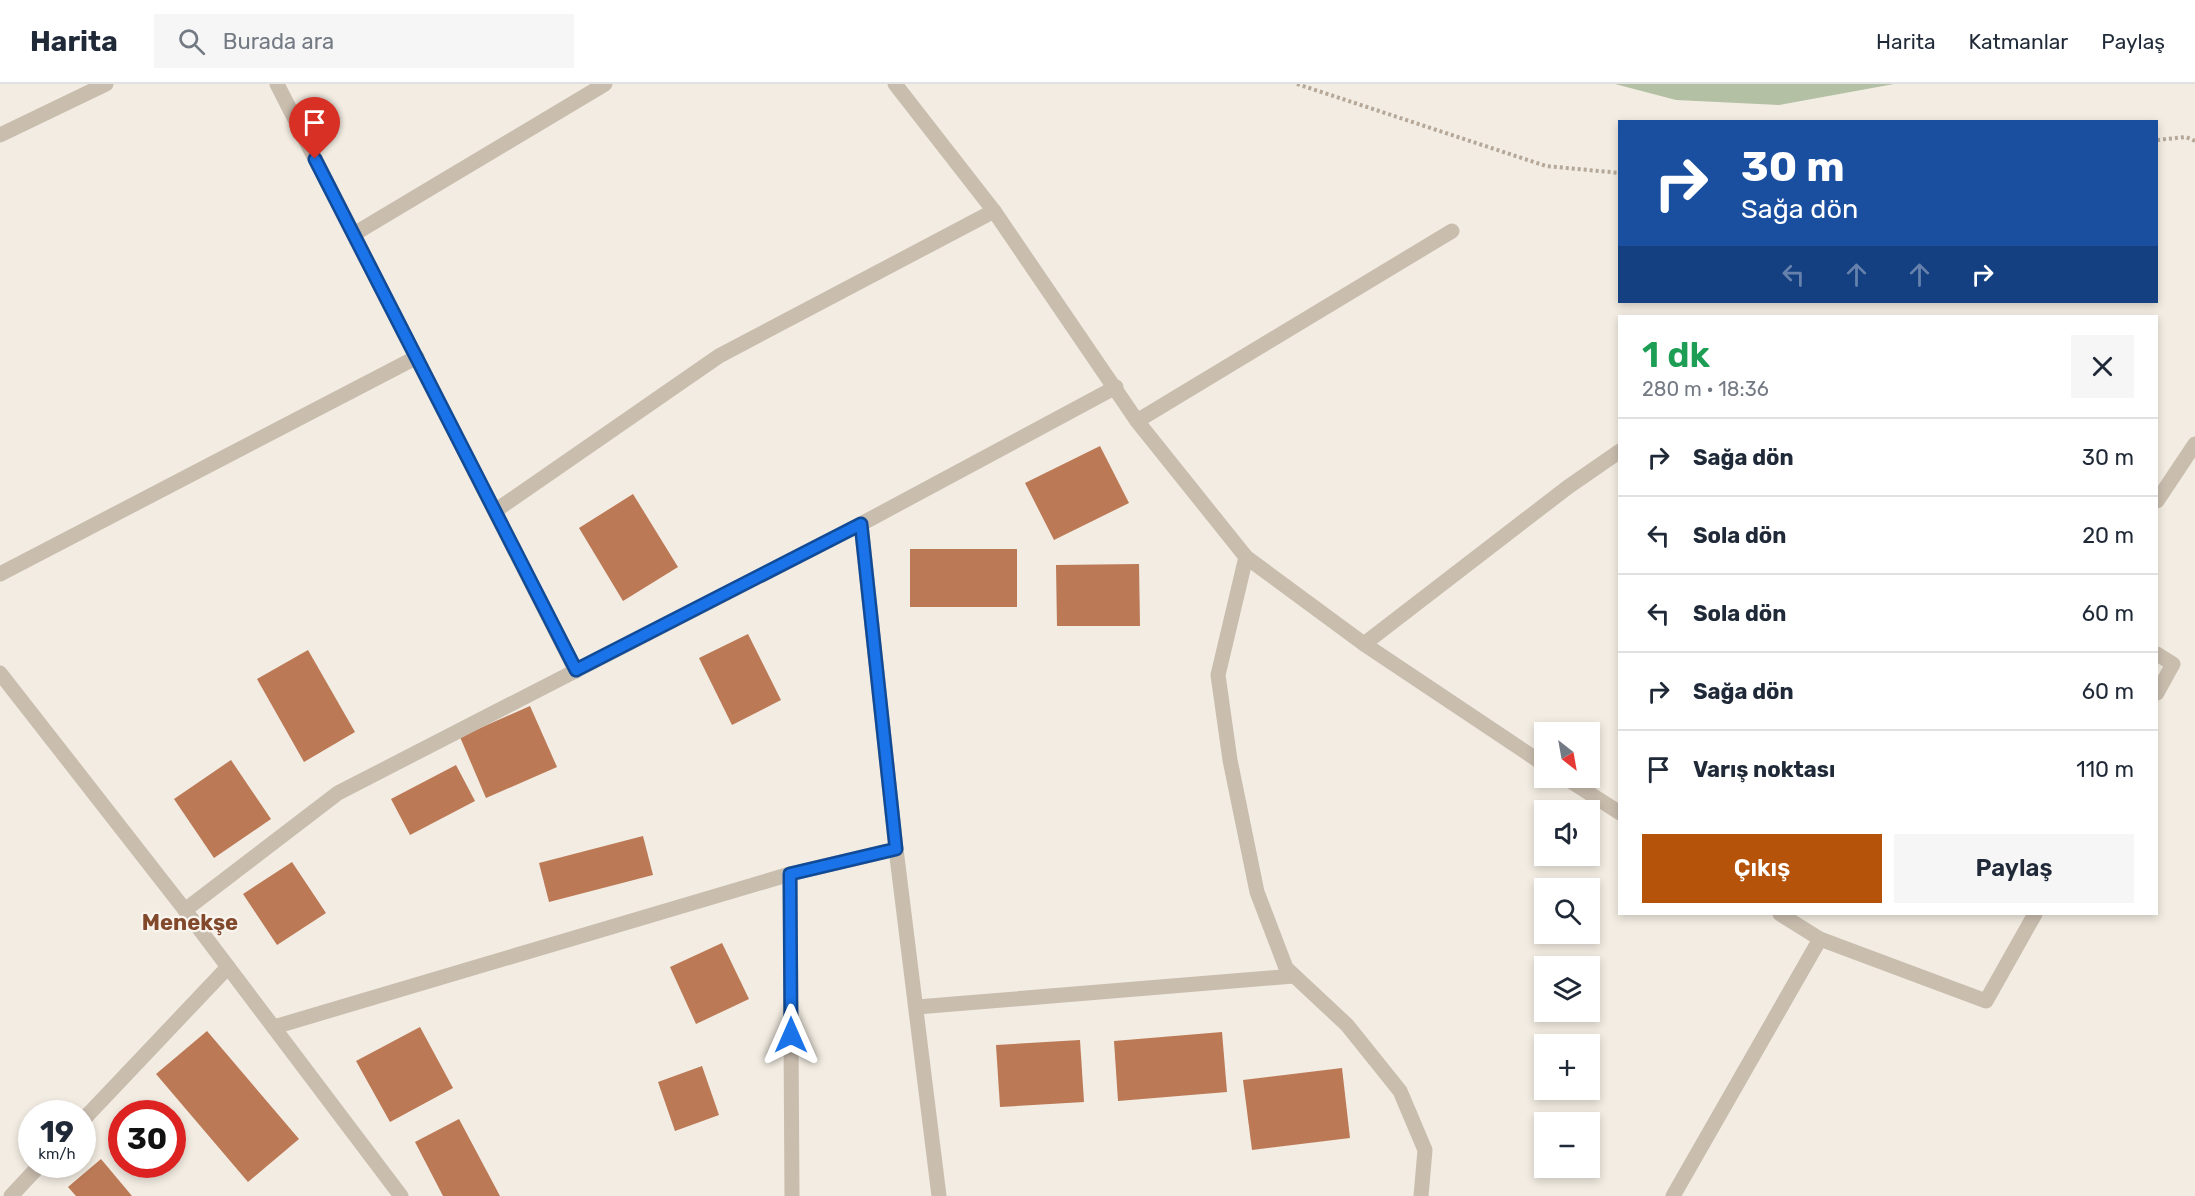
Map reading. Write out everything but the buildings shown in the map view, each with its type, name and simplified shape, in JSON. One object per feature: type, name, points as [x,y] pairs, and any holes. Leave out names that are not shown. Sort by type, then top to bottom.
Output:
[{"type":"street","points":[[0,135],[106,84]]},
{"type":"street","points":[[277,84],[576,670]]},
{"type":"street","points":[[354,234],[605,84]]},
{"type":"street","points":[[895,84],[994,211],[1137,421],[1246,557],[1364,645],[1534,758]]},
{"type":"street","points":[[495,511],[719,356],[994,211]]},
{"type":"street","points":[[1137,421],[1452,231]]},
{"type":"street","points":[[0,574],[417,357]]},
{"type":"street","points":[[184,910],[338,793],[861,524],[1116,387]]},
{"type":"street","points":[[2158,500],[2195,444]]},
{"type":"street","points":[[1364,645],[1568,487],[1618,452]]},
{"type":"street","points":[[861,524],[896,849],[939,1196]]},
{"type":"street","points":[[1246,557],[1218,675],[1230,760],[1257,892],[1286,968],[1347,1025],[1400,1091],[1425,1150],[1421,1196]]},
{"type":"street","points":[[2158,655],[2173,664],[2158,691]]},
{"type":"street","points":[[0,673],[274,1027],[400,1196]]},
{"type":"street","points":[[1581,788],[1618,812]]},
{"type":"street","points":[[274,1027],[790,874],[896,849]]},
{"type":"street","points":[[790,874],[792,1196]]},
{"type":"street","points":[[1782,915],[1821,939],[1986,1001],[2034,915]]},
{"type":"street","points":[[1673,1196],[1821,939]]},
{"type":"street","points":[[96,1106],[228,967]]},
{"type":"street","points":[[917,1007],[1294,976]]},
{"type":"street","points":[[11,1196],[28,1178]]},
{"type":"path","points":[[1298,84],[1546,165],[1618,173]]},
{"type":"path","points":[[2158,140],[2186,137],[2195,141]]},
{"type":"green space","points":[[1615,84],[1894,84],[1779,105],[1676,100]]},
{"type":"district","name":"Menekşe","points":[[190,922]]},
{"type":"route","points":[[315,159],[576,670],[861,524],[896,849],[790,874],[791,1035]]}]
